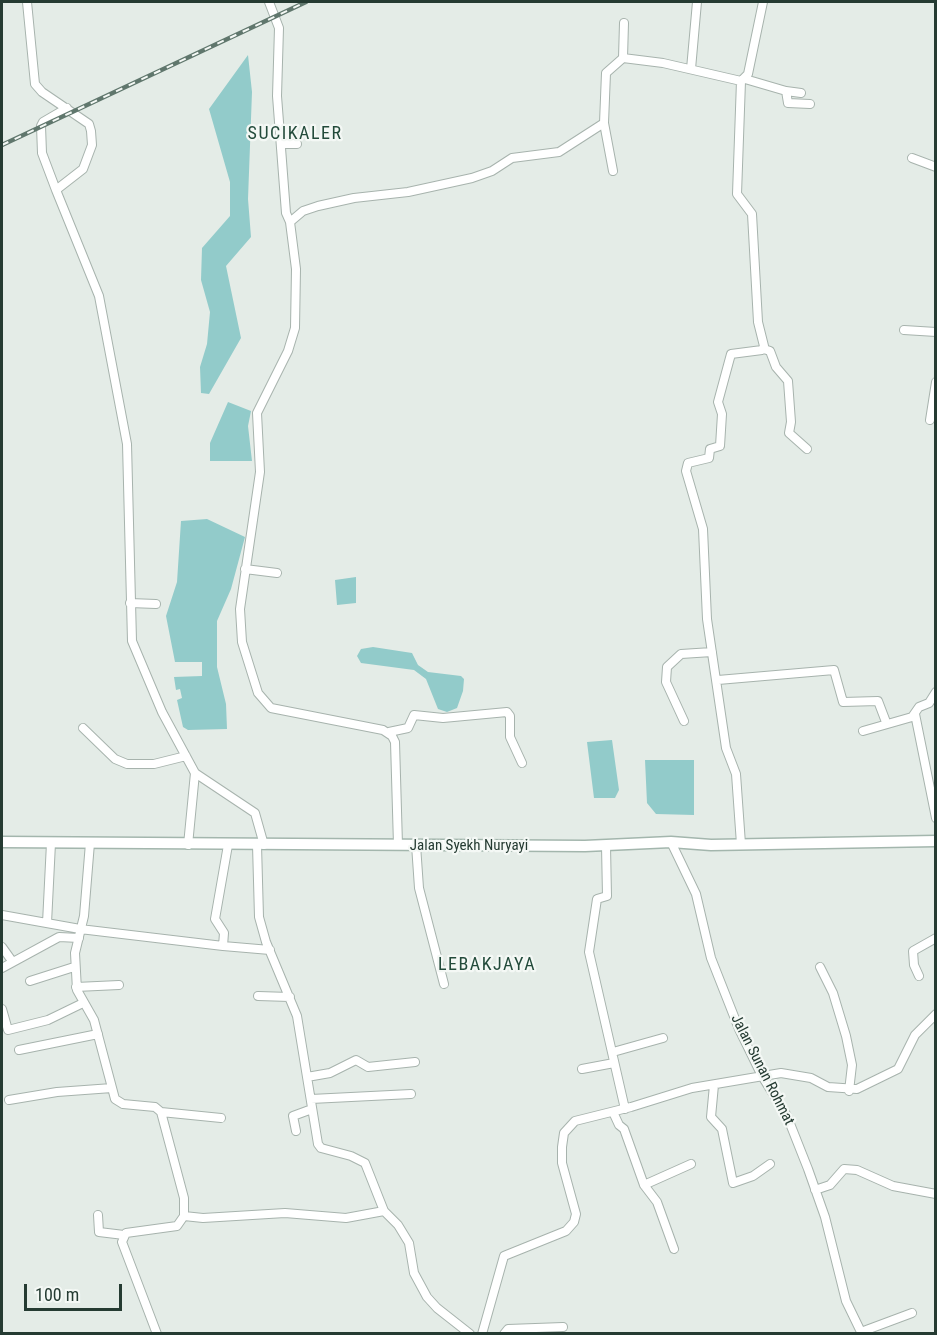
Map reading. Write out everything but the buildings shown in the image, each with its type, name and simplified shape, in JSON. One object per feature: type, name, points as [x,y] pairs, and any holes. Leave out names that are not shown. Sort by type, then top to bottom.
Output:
[{"type":"main road","name":"Jalan Syekh Nuryayi","points":[[2,842],[606,846],[670,842],[741,844],[936,841]]},
{"type":"street","points":[[27,2],[34,81],[42,92],[88,124],[92,145],[83,169],[57,190]]},
{"type":"street","points":[[268,2],[279,28],[277,96],[286,213],[290,222],[296,268],[295,328],[288,351],[257,413],[260,472],[240,609],[242,642],[260,698],[278,711],[389,732],[408,728],[414,715],[443,718],[507,712],[510,716],[510,737],[522,762]]},
{"type":"street","points":[[691,69],[697,2]]},
{"type":"street","points":[[763,2],[743,80],[737,194],[752,214],[757,314],[764,349]]},
{"type":"street","points":[[622,58],[624,23]]},
{"type":"street","points":[[613,171],[604,123],[606,73],[622,58],[631,57],[801,93]]},
{"type":"street","points":[[786,91],[788,103],[810,104]]},
{"type":"street","points":[[68,108],[43,122],[41,126],[42,153],[99,296],[127,444],[132,641],[162,712],[195,773],[255,813],[260,845],[258,913],[298,1022],[318,1144],[321,1148],[351,1156],[365,1163],[384,1211],[398,1225],[409,1243],[414,1273],[427,1297],[437,1308],[470,1334]]},
{"type":"street","points":[[290,222],[303,211],[318,206],[354,198],[427,188],[485,174],[512,158],[552,155],[577,142],[604,123]]},
{"type":"street","points":[[282,144],[297,144]]},
{"type":"street","points":[[912,158],[936,166]]},
{"type":"street","points":[[904,330],[936,332]]},
{"type":"street","points":[[741,844],[736,774],[726,748],[718,680],[706,614],[703,528],[686,466],[690,462],[709,458],[710,449],[720,446],[722,414],[718,402],[731,354],[764,349],[770,351],[776,367],[788,381],[791,422],[789,432],[807,450]]},
{"type":"street","points":[[930,420],[936,382]]},
{"type":"street","points":[[245,569],[277,573]]},
{"type":"street","points":[[130,603],[156,604]]},
{"type":"street","points":[[684,721],[666,682],[667,667],[681,654],[712,652]]},
{"type":"street","points":[[718,680],[831,669],[835,672],[843,702],[878,701],[886,722]]},
{"type":"street","points":[[863,731],[886,722],[912,717],[919,707],[929,703],[936,692]]},
{"type":"street","points":[[915,714],[936,818]]},
{"type":"street","points":[[83,728],[115,759],[127,764],[154,764],[186,756]]},
{"type":"street","points":[[389,732],[395,742],[398,845]]},
{"type":"street","points":[[188,845],[195,773]]},
{"type":"street","name":"Jalan Sunan Rohmat","points":[[670,842],[696,894],[711,958],[722,987],[762,1076],[787,1116],[829,1231],[846,1300],[861,1333]]},
{"type":"street","points":[[46,923],[51,843]]},
{"type":"street","points":[[90,843],[84,916],[74,967],[76,987],[93,1017],[112,1088],[118,1102],[150,1106],[160,1112],[220,1118]]},
{"type":"street","points":[[223,946],[224,933],[215,919],[228,845]]},
{"type":"street","points":[[416,845],[419,888],[444,984]]},
{"type":"street","points":[[606,846],[607,896],[597,899],[589,952],[625,1109]]},
{"type":"street","points":[[2,915],[46,923],[80,933],[270,950]]},
{"type":"street","points":[[2,968],[59,937],[80,933]]},
{"type":"street","points":[[919,976],[914,965],[912,951],[936,938]]},
{"type":"street","points":[[2,947],[12,961]]},
{"type":"street","points":[[30,981],[74,967]]},
{"type":"street","points":[[820,967],[833,993],[846,1036],[852,1065],[849,1090]]},
{"type":"street","points":[[76,987],[119,985]]},
{"type":"street","points":[[258,996],[290,997]]},
{"type":"street","points":[[2,1009],[8,1030],[48,1020],[83,1003]]},
{"type":"street","points":[[482,1334],[504,1256],[566,1231],[574,1222],[576,1215],[562,1163],[562,1147],[568,1127],[582,1117],[625,1109],[692,1088],[762,1076],[794,1073],[811,1078],[828,1087],[849,1090],[898,1069],[915,1035],[936,1014]]},
{"type":"street","points":[[19,1050],[98,1034]]},
{"type":"street","points":[[613,1052],[663,1038]]},
{"type":"street","points":[[308,1077],[330,1073],[357,1060],[368,1068],[416,1062]]},
{"type":"street","points":[[582,1069],[614,1063]]},
{"type":"street","points":[[714,1085],[711,1117],[722,1129],[733,1183],[753,1176],[770,1164]]},
{"type":"street","points":[[9,1101],[57,1092],[112,1088]]},
{"type":"street","points":[[310,1099],[411,1094]]},
{"type":"street","points":[[296,1131],[293,1116],[312,1109]]},
{"type":"street","points":[[98,1215],[99,1232],[124,1235],[177,1226],[184,1216],[184,1198],[160,1112]]},
{"type":"street","points":[[613,1112],[624,1130],[644,1185],[657,1202],[674,1249]]},
{"type":"street","points":[[644,1185],[691,1164]]},
{"type":"street","points":[[815,1190],[830,1185],[844,1169],[857,1170],[893,1186],[936,1194]]},
{"type":"street","points":[[184,1216],[203,1218],[285,1213],[346,1218],[384,1211]]},
{"type":"street","points":[[124,1235],[122,1242],[158,1334]]},
{"type":"street","points":[[861,1333],[912,1313]]},
{"type":"street","points":[[504,1334],[508,1329],[563,1327]]},
{"type":"water","points":[[248,55],[252,92],[248,199],[251,237],[226,266],[241,338],[209,394],[201,393],[200,367],[207,344],[210,312],[201,280],[202,248],[230,216],[230,182],[209,109]]},
{"type":"water","points":[[228,402],[251,411],[248,426],[252,461],[210,461],[210,443]]},
{"type":"water","points":[[207,519],[245,537],[231,589],[217,621],[217,667],[226,704],[227,729],[188,730],[183,727],[177,700],[182,698],[180,689],[176,690],[174,677],[202,676],[202,662],[175,662],[166,616],[177,582],[181,521]]},
{"type":"water","points":[[356,577],[356,603],[337,605],[335,580]]},
{"type":"water","points":[[373,647],[412,653],[418,665],[428,672],[461,676],[464,679],[463,691],[457,708],[447,712],[438,709],[426,679],[414,670],[361,663],[357,656],[361,649]]},
{"type":"water","points":[[612,740],[619,790],[615,798],[594,798],[587,742]]},
{"type":"water","points":[[645,760],[694,760],[694,815],[656,814],[647,803]]},
{"type":"railway","points":[[2,145],[306,2]]},
{"type":"district","name":"SUCIKALER","points":[[295,134]]},
{"type":"district","name":"LEBAKJAYA","points":[[487,965]]}]
